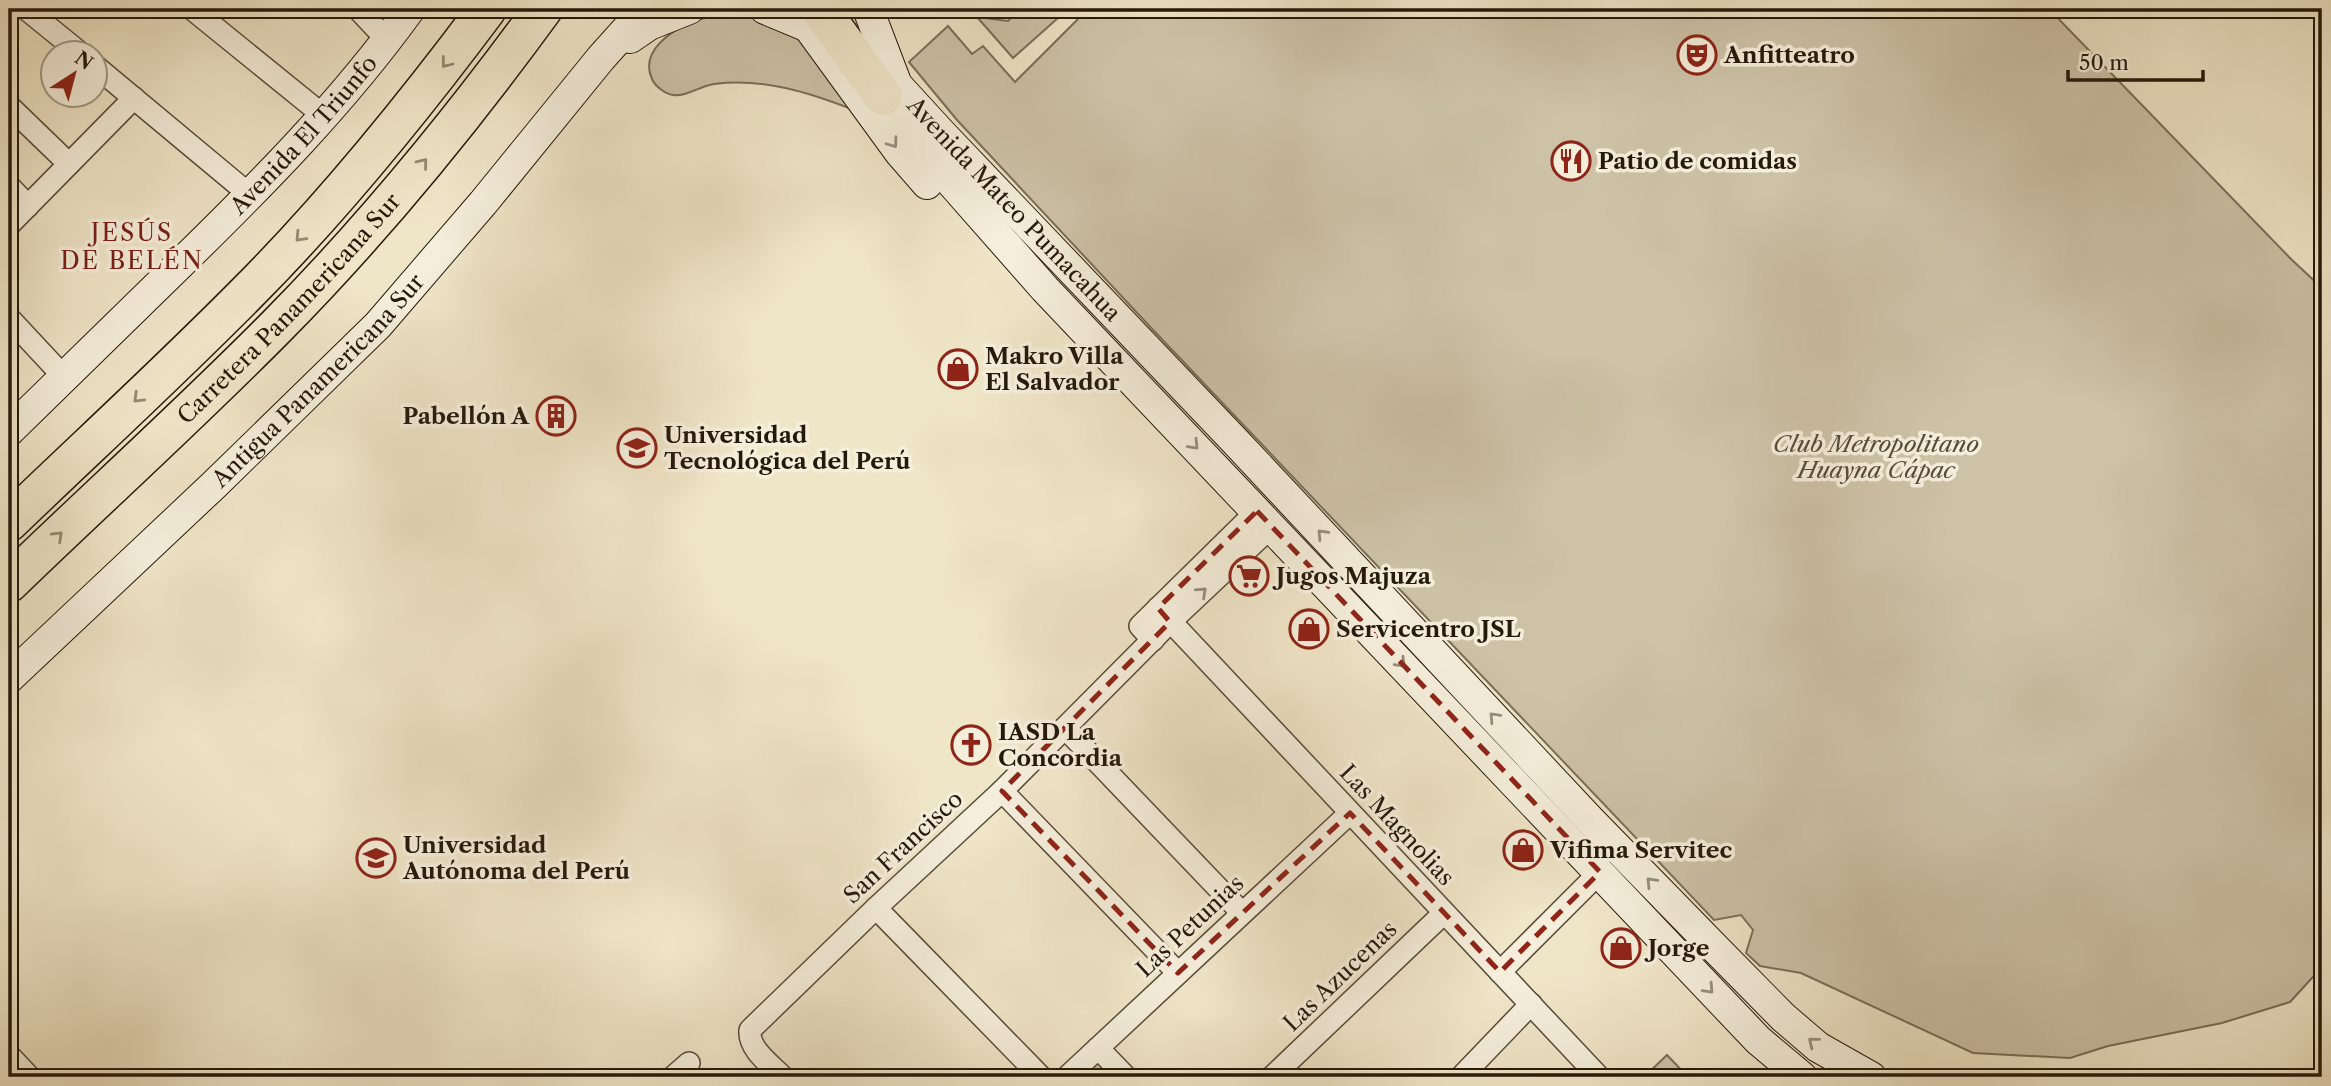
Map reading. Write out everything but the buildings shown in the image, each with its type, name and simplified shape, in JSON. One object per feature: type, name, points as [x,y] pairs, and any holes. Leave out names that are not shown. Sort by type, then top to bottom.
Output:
[{"type":"highway","name":"Carretera Panamericana Sur","points":[[9,522],[247,293],[312,225],[428,86],[487,9]]},
{"type":"highway","name":"Carretera Panamericana Sur","points":[[9,583],[277,326],[343,255],[463,115],[543,9]]},
{"type":"highway","points":[[844,9],[890,90]]},
{"type":"highway","points":[[807,15],[890,90]]},
{"type":"main road","name":"Avenida El Triunfo","points":[[9,431],[250,195],[324,116],[388,40],[410,9]]},
{"type":"main road","name":"Antigua Panamericana Sur","points":[[601,58],[631,9]]},
{"type":"main road","name":"Antigua Panamericana Sur","points":[[9,678],[379,325],[483,204],[601,58],[645,9]]},
{"type":"main road","points":[[601,58],[649,25],[689,9]]},
{"type":"main road","points":[[765,9],[807,15],[900,153],[929,187],[1115,383],[1168,418]]},
{"type":"main road","points":[[868,9],[890,90]]},
{"type":"main road","name":"Avenida Mateo Pumacahua","points":[[890,90],[942,172],[1037,279],[1758,1040],[1802,1077]]},
{"type":"main road","name":"Avenida Mateo Pumacahua","points":[[890,90],[1234,440],[1572,800],[1783,1017],[1818,1047],[1871,1077]]},
{"type":"street","points":[[26,9],[62,38]]},
{"type":"street","points":[[192,9],[324,116]]},
{"type":"street","points":[[358,9],[388,40]]},
{"type":"street","points":[[108,77],[250,195]]},
{"type":"street","points":[[9,225],[134,98]]},
{"type":"street","points":[[9,106],[69,164]]},
{"type":"street","points":[[9,186],[28,206]]},
{"type":"street","points":[[9,318],[64,377]]},
{"type":"street","name":"San Francisco","points":[[783,1077],[753,1047],[749,1038],[750,1030],[1002,791],[1065,728],[1146,633],[1264,519]]},
{"type":"street","name":"Las Magnolias","points":[[1164,615],[1599,1077]]},
{"type":"street","points":[[1065,728],[1242,914]]},
{"type":"street","points":[[1002,791],[1178,973]]},
{"type":"street","name":"Las Petunias","points":[[1067,1077],[1350,813]]},
{"type":"street","points":[[1500,972],[1600,872]]},
{"type":"street","points":[[876,908],[1041,1077]]},
{"type":"street","name":"Las Azucenas","points":[[1272,1077],[1444,913]]},
{"type":"street","points":[[1468,1071],[1531,1004]]},
{"type":"street","points":[[1098,1048],[1126,1077]]},
{"type":"street","points":[[9,1059],[26,1077]]},
{"type":"street","points":[[673,1077],[689,1063]]},
{"type":"highlighted area","points":[[1257,511],[1600,872],[1500,972],[1350,813],[1178,973],[1002,791],[1170,622],[1158,608]]},
{"type":"green space","points":[[1020,9],[1067,10],[1013,58],[977,17],[1008,21]]},
{"type":"green space","name":"Club Metropolitano Huayna Cápac","points":[[1072,9],[2049,9],[2322,288],[2322,967],[2290,1002],[2222,1023],[2108,1046],[2070,1058],[1973,1053],[1801,973],[1760,966],[1746,953],[1753,930],[1741,915],[1714,920],[1155,332],[957,120],[909,62],[948,26],[972,54],[983,46],[1015,82],[1078,19]]},
{"type":"green space","points":[[725,16],[753,16],[807,43],[854,110],[803,92],[768,85],[714,84],[678,95],[667,93],[658,87],[649,69],[650,59],[660,43],[676,30],[694,21]]},
{"type":"green space","points":[[1667,1055],[1688,1077],[1644,1077]]},
{"type":"green space","points":[[1101,1058],[1119,1077],[1079,1077]]},
{"type":"place","name":"Anfitteatro","points":[[1697,55]]},
{"type":"place","name":"Patio de comidas","points":[[1571,161]]},
{"type":"place","name":"Makro Villa El Salvador","points":[[958,369]]},
{"type":"place","name":"Pabellón A","points":[[556,416]]},
{"type":"place","name":"Universidad Tecnológica del Perú","points":[[637,448]]},
{"type":"place","name":"Jugos Majuza","points":[[1249,576]]},
{"type":"place","name":"Servicentro JSL","points":[[1309,629]]},
{"type":"place","name":"IASD La Concordia","points":[[971,745]]},
{"type":"place","name":"Vifima Servitec","points":[[1523,850]]},
{"type":"place","name":"Universidad Autónoma del Perú","points":[[376,858]]},
{"type":"place","name":"Jorge","points":[[1621,948]]},
{"type":"district","name":"JESÚS DE BELÉN","points":[[132,247]]}]
